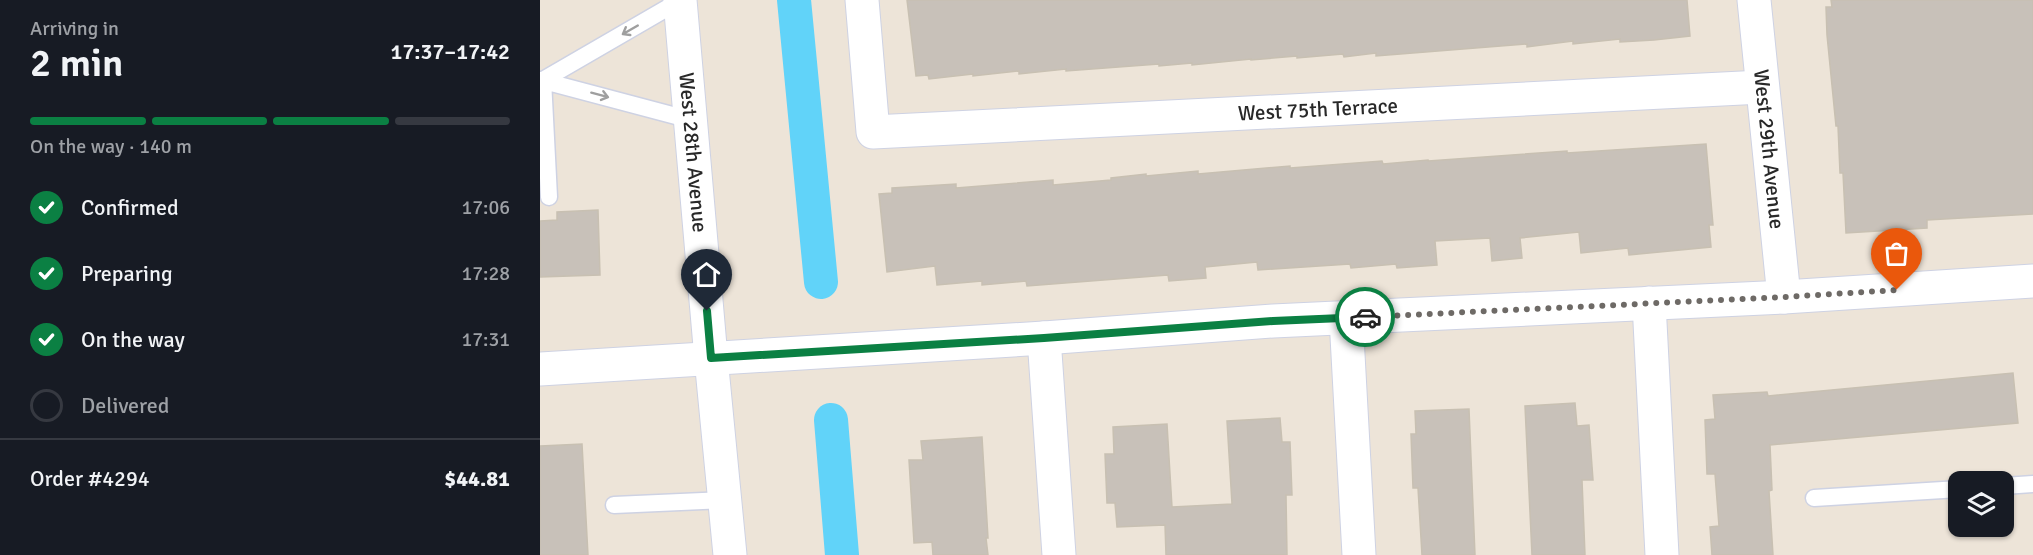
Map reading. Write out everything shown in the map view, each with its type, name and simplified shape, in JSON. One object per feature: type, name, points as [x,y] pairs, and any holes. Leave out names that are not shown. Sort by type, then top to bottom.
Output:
[{"type":"street","name":"West 28th Avenue","points":[[680,0],[730,555]]},
{"type":"street","name":"West 75th Terrace","points":[[862,0],[873,132],[1762,87]]},
{"type":"street","name":"West 29th Avenue","points":[[1754,0],[1784,297]]},
{"type":"street","points":[[540,369],[1044,338],[1273,321],[1784,297],[2033,281]]},
{"type":"street","points":[[1648,303],[1662,555]]},
{"type":"street","points":[[1346,318],[1359,555]]},
{"type":"street","points":[[1044,338],[1059,555]]},
{"type":"lane","points":[[542,80],[680,0]]},
{"type":"lane","points":[[542,80],[691,120]]},
{"type":"lane","points":[[542,80],[549,197]]},
{"type":"lane","points":[[2014,485],[2033,484]]},
{"type":"lane","points":[[1814,498],[1948,490]]},
{"type":"lane","points":[[614,505],[725,500]]},
{"type":"building","points":[[907,0],[1687,0],[1690,36],[1620,42],[1620,39],[1573,44],[1573,41],[1527,47],[1527,44],[1376,56],[1376,53],[1344,57],[1343,54],[1192,65],[1192,63],[1159,66],[1159,64],[1019,74],[1019,71],[929,79],[928,75],[916,76]]},
{"type":"building","points":[[1831,0],[2033,0],[2033,214],[1927,220],[1927,228],[1846,233],[1843,173],[1840,173],[1838,126],[1836,126],[1827,35],[1826,7],[1832,7]]},
{"type":"building","points":[[1706,144],[1713,225],[1709,225],[1711,247],[1629,255],[1628,248],[1581,253],[1579,232],[1520,238],[1522,258],[1492,261],[1490,238],[1435,241],[1437,265],[1397,268],[1396,264],[1351,268],[1350,264],[1258,270],[1257,262],[1205,267],[1206,278],[1169,281],[1168,275],[1027,286],[1026,281],[982,285],[982,281],[937,285],[935,266],[887,272],[879,194],[892,193],[892,188],[956,184],[956,188],[1053,180],[1053,185],[1111,180],[1111,178],[1146,174],[1146,176],[1198,171],[1198,174],[1290,166],[1290,168],[1382,161],[1383,164]]},
{"type":"building","points":[[598,210],[600,275],[540,277],[540,221],[557,220],[557,212]]},
{"type":"building","points":[[2013,373],[2018,423],[1770,445],[1772,490],[1769,491],[1773,555],[1712,555],[1710,527],[1719,526],[1715,474],[1707,474],[1705,420],[1715,419],[1713,395],[1767,392],[1768,396]]},
{"type":"building","points":[[1575,403],[1577,426],[1589,425],[1593,480],[1582,480],[1585,555],[1532,555],[1525,406]]},
{"type":"building","points":[[1469,409],[1475,555],[1422,555],[1418,488],[1413,488],[1411,434],[1416,434],[1415,411]]},
{"type":"building","points":[[1280,418],[1282,442],[1290,442],[1292,495],[1286,495],[1287,555],[1166,555],[1165,525],[1117,527],[1115,503],[1107,503],[1105,454],[1114,454],[1113,427],[1167,424],[1172,507],[1232,504],[1227,421]]},
{"type":"building","points":[[982,437],[988,555],[933,555],[932,542],[914,543],[909,460],[923,460],[921,441]]},
{"type":"building","points":[[582,444],[588,555],[540,555],[540,446]]},
{"type":"waterway","points":[[794,0],[821,282]]},
{"type":"waterway","points":[[831,420],[842,555]]},
{"type":"way so far","points":[[1365,317],[1897,290]]},
{"type":"route","points":[[707,311],[711,358],[1365,317]]}]
